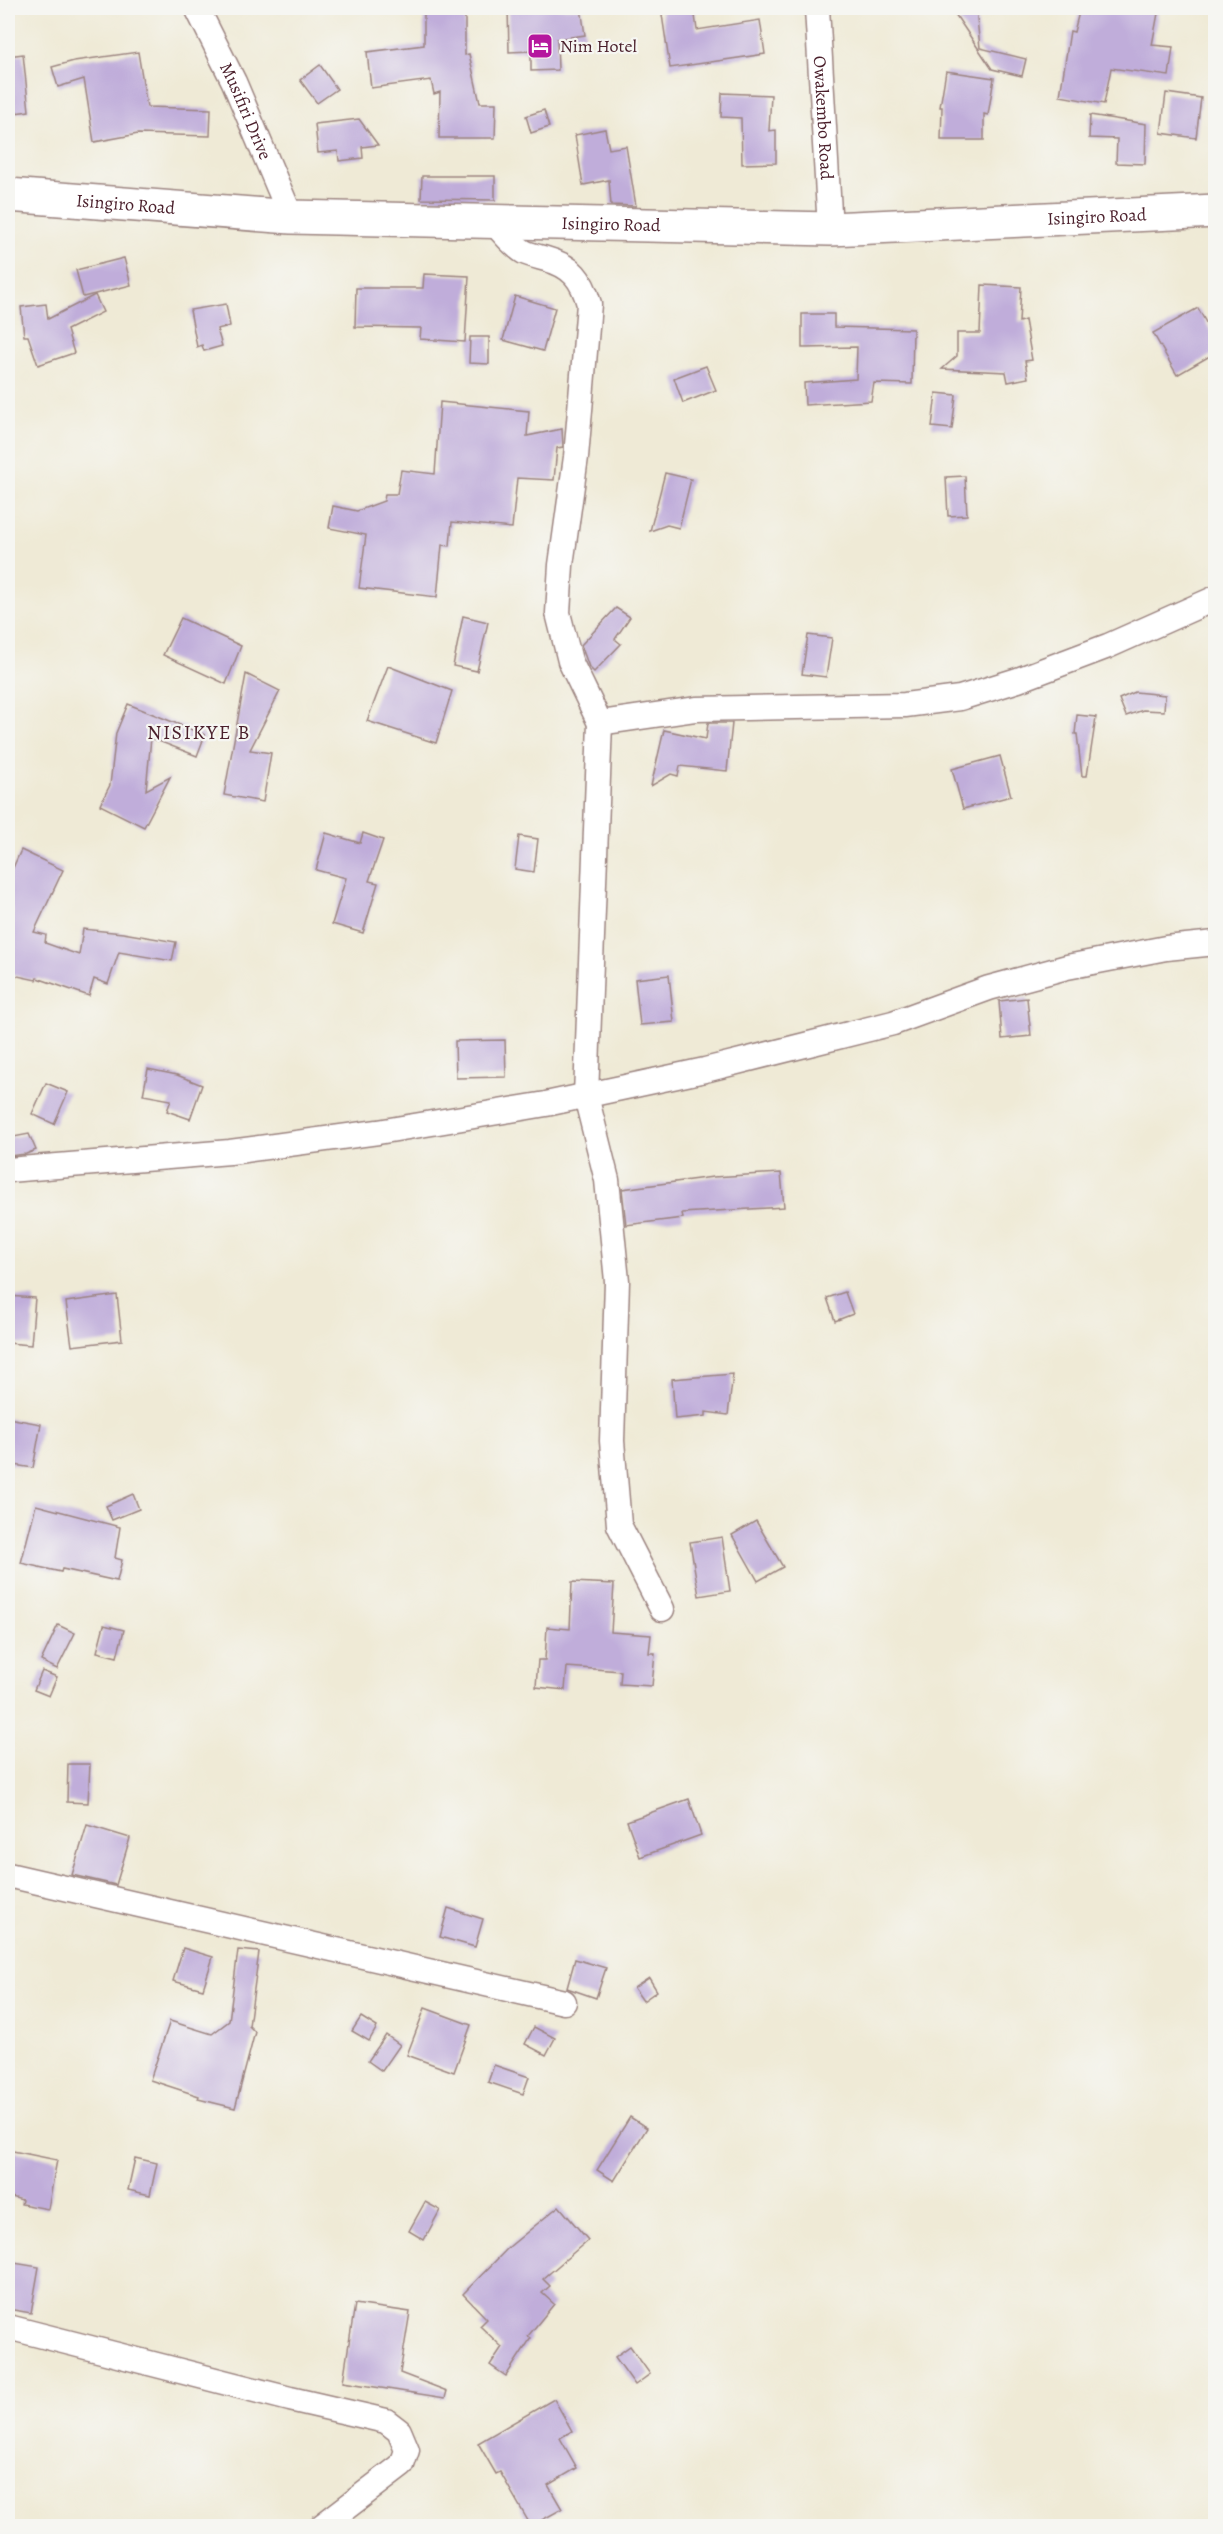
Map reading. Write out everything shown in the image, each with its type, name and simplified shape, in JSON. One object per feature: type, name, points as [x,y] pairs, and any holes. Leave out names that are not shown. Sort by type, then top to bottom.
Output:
[{"type":"main road","name":"Isingiro Road","points":[[8,195],[291,217],[830,229],[1215,211]]},
{"type":"street","name":"Musifiri Drive","points":[[197,8],[234,82],[291,217]]},
{"type":"street","name":"Owakembo Road","points":[[817,8],[830,229]]},
{"type":"street","points":[[493,222],[511,243],[525,253],[562,263],[577,275],[585,289],[588,304],[576,457],[561,565],[558,613],[570,661],[600,723],[586,1096],[607,1180],[617,1281],[612,1441],[619,1525],[663,1609]]},
{"type":"street","points":[[600,723],[696,709],[905,705],[960,698],[1018,680],[1108,646],[1215,598]]},
{"type":"street","points":[[8,1170],[230,1152],[378,1132],[586,1096],[705,1070],[893,1023],[989,988],[1067,967],[1166,948],[1215,943]]},
{"type":"street","points":[[8,1875],[564,2002]]},
{"type":"street","points":[[8,2327],[290,2399],[386,2421],[399,2431],[407,2450],[402,2465],[322,2526]]},
{"type":"building","points":[[428,8],[462,8],[462,14],[465,14],[465,55],[469,54],[480,103],[496,103],[495,138],[439,138],[440,92],[434,94],[431,80],[371,88],[367,52],[424,45],[424,14],[428,14]]},
{"type":"building","points":[[508,8],[581,8],[585,35],[557,39],[558,70],[531,71],[531,51],[509,52]]},
{"type":"building","points":[[661,8],[694,8],[697,30],[760,20],[765,54],[670,68]]},
{"type":"building","points":[[951,8],[976,8],[980,48],[1026,59],[1022,76],[992,69]]},
{"type":"building","points":[[1080,8],[1159,8],[1152,45],[1173,47],[1169,76],[1111,68],[1104,104],[1060,96],[1070,31],[1074,32]]},
{"type":"building","points":[[138,52],[147,107],[211,109],[210,136],[138,134],[94,142],[84,79],[58,87],[52,67],[74,61]]},
{"type":"building","points":[[23,54],[29,111],[8,114],[8,56]]},
{"type":"building","points":[[320,65],[337,89],[317,103],[300,80]]},
{"type":"building","points":[[946,71],[994,78],[988,115],[984,114],[984,140],[941,140],[942,107],[940,107]]},
{"type":"building","points":[[722,93],[771,95],[769,131],[776,130],[776,163],[742,164],[741,118],[721,117]]},
{"type":"building","points":[[1166,93],[1201,98],[1196,138],[1161,133]]},
{"type":"building","points":[[544,110],[549,127],[531,133],[526,116]]},
{"type":"building","points":[[1090,115],[1146,124],[1145,164],[1116,163],[1117,139],[1089,138]]},
{"type":"building","points":[[359,119],[378,145],[362,147],[363,158],[339,161],[338,151],[318,153],[315,124]]},
{"type":"building","points":[[605,129],[609,149],[626,146],[636,206],[611,205],[609,180],[583,185],[575,135]]},
{"type":"building","points":[[422,176],[495,176],[495,200],[421,199]]},
{"type":"building","points":[[124,258],[131,285],[83,297],[76,270]]},
{"type":"building","points":[[424,274],[469,276],[465,342],[420,339],[421,328],[355,327],[356,288],[423,288]]},
{"type":"building","points":[[982,285],[1021,287],[1019,322],[1025,320],[1032,360],[1025,361],[1028,378],[1008,382],[1006,372],[942,369],[957,356],[957,333],[980,333]]},
{"type":"building","points":[[95,295],[103,312],[67,330],[74,353],[38,365],[28,336],[24,336],[21,307],[46,304],[48,319]]},
{"type":"building","points":[[515,296],[555,308],[543,351],[503,340]]},
{"type":"building","points":[[226,304],[230,326],[217,329],[222,346],[204,351],[202,345],[197,347],[190,310]]},
{"type":"building","points":[[1198,308],[1215,339],[1215,353],[1177,375],[1153,333]]},
{"type":"building","points":[[802,314],[834,314],[834,327],[913,329],[912,384],[874,383],[871,401],[805,405],[804,383],[856,379],[857,347],[802,348]]},
{"type":"building","points":[[470,337],[489,337],[489,364],[469,363]]},
{"type":"building","points":[[706,366],[716,390],[683,403],[674,378]]},
{"type":"building","points":[[936,393],[956,395],[952,429],[932,427]]},
{"type":"building","points":[[440,402],[529,411],[527,436],[562,429],[563,447],[557,448],[554,480],[517,478],[512,528],[452,522],[450,546],[442,545],[437,597],[359,588],[366,535],[329,528],[333,506],[357,511],[384,501],[385,494],[397,494],[401,470],[435,474]]},
{"type":"building","points":[[665,473],[691,479],[679,528],[667,525],[650,531]]},
{"type":"building","points":[[965,476],[967,515],[948,516],[946,477]]},
{"type":"building","points":[[616,608],[630,617],[615,639],[621,644],[594,672],[589,667],[581,645]]},
{"type":"building","points":[[463,616],[488,622],[477,671],[453,666]]},
{"type":"building","points":[[181,618],[241,646],[226,684],[163,655]]},
{"type":"building","points":[[808,635],[832,638],[826,677],[802,674]]},
{"type":"building","points":[[388,666],[452,691],[436,743],[367,721]]},
{"type":"building","points":[[246,674],[280,691],[250,750],[271,753],[263,802],[224,795]]},
{"type":"building","points":[[1135,692],[1165,695],[1164,711],[1143,710],[1126,716],[1119,699]]},
{"type":"building","points":[[128,704],[205,735],[197,756],[151,738],[146,790],[170,777],[144,827],[100,805],[110,785],[116,733]]},
{"type":"building","points":[[1077,715],[1096,717],[1087,776],[1082,776],[1077,734],[1075,734]]},
{"type":"building","points":[[708,723],[732,723],[727,771],[680,766],[678,776],[671,774],[651,786],[664,730],[706,739]]},
{"type":"building","points":[[1000,756],[1011,796],[963,809],[952,769]]},
{"type":"building","points":[[326,833],[360,843],[363,833],[383,840],[369,881],[378,883],[363,933],[332,924],[346,878],[316,870]]},
{"type":"building","points":[[519,836],[538,839],[534,872],[515,869]]},
{"type":"building","points":[[21,850],[63,870],[34,932],[46,935],[45,943],[79,955],[83,929],[123,933],[176,942],[172,961],[119,952],[108,984],[94,979],[89,996],[37,978],[36,980],[8,974],[8,934],[13,910],[8,907],[8,879]]},
{"type":"building","points":[[669,975],[674,1022],[640,1025],[635,979]]},
{"type":"building","points":[[1027,998],[1031,1036],[1002,1039],[999,1001]]},
{"type":"building","points":[[505,1040],[506,1077],[456,1078],[455,1041]]},
{"type":"building","points":[[148,1069],[177,1075],[202,1085],[190,1119],[167,1111],[171,1100],[143,1095]]},
{"type":"building","points":[[46,1083],[68,1092],[54,1124],[32,1114]]},
{"type":"building","points":[[29,1134],[36,1150],[26,1154],[8,1156],[8,1138]]},
{"type":"building","points":[[781,1173],[784,1207],[682,1213],[683,1218],[626,1225],[622,1189],[713,1177]]},
{"type":"building","points":[[845,1292],[853,1314],[835,1321],[827,1298]]},
{"type":"building","points":[[117,1295],[122,1340],[72,1346],[66,1302]]},
{"type":"building","points":[[8,1296],[35,1298],[31,1345],[8,1343]]},
{"type":"building","points":[[733,1374],[728,1415],[706,1412],[706,1416],[675,1419],[672,1379]]},
{"type":"building","points":[[8,1418],[41,1424],[33,1468],[8,1464]]},
{"type":"building","points":[[133,1494],[139,1509],[112,1520],[106,1506]]},
{"type":"building","points":[[36,1505],[120,1527],[115,1558],[122,1560],[117,1581],[21,1563]]},
{"type":"building","points":[[756,1521],[783,1567],[758,1581],[732,1535]]},
{"type":"building","points":[[722,1537],[730,1591],[699,1596],[690,1542]]},
{"type":"building","points":[[572,1582],[614,1584],[611,1632],[651,1635],[649,1653],[655,1653],[652,1686],[620,1684],[621,1671],[567,1667],[565,1690],[536,1687],[538,1660],[545,1660],[547,1627],[570,1629]]},
{"type":"building","points":[[58,1625],[75,1633],[57,1669],[41,1661]]},
{"type":"building","points":[[104,1625],[124,1630],[117,1657],[97,1652]]},
{"type":"building","points":[[42,1671],[57,1677],[49,1696],[34,1690]]},
{"type":"building","points":[[68,1764],[90,1764],[88,1803],[67,1802]]},
{"type":"building","points":[[689,1799],[701,1835],[640,1857],[627,1821]]},
{"type":"building","points":[[87,1825],[130,1838],[116,1885],[72,1875]]},
{"type":"building","points":[[448,1908],[483,1919],[475,1947],[440,1937]]},
{"type":"building","points":[[183,1948],[213,1957],[203,1989],[173,1981]]},
{"type":"building","points":[[238,1950],[259,1952],[249,2026],[255,2032],[235,2108],[198,2099],[199,2096],[150,2080],[170,2021],[212,2034],[229,2021]]},
{"type":"building","points":[[575,1959],[606,1968],[596,1998],[567,1988]]},
{"type":"building","points":[[649,1978],[657,1991],[643,2001],[634,1988]]},
{"type":"building","points":[[425,2008],[471,2025],[454,2072],[407,2055]]},
{"type":"building","points":[[361,2017],[377,2027],[369,2041],[352,2031]]},
{"type":"building","points":[[534,2027],[555,2038],[546,2055],[525,2044]]},
{"type":"building","points":[[386,2035],[400,2045],[382,2071],[368,2061]]},
{"type":"building","points":[[494,2065],[529,2077],[523,2094],[488,2082]]},
{"type":"building","points":[[630,2117],[647,2128],[614,2181],[597,2170]]},
{"type":"building","points":[[8,2150],[57,2160],[48,2209],[21,2204],[22,2200],[8,2196]]},
{"type":"building","points":[[135,2158],[157,2163],[150,2195],[128,2190]]},
{"type":"building","points":[[425,2202],[440,2210],[424,2240],[409,2231]]},
{"type":"building","points":[[559,2206],[588,2240],[543,2279],[550,2286],[542,2293],[554,2304],[528,2336],[531,2338],[506,2376],[490,2365],[502,2347],[480,2326],[487,2319],[463,2294],[509,2247]]},
{"type":"building","points":[[8,2262],[39,2267],[31,2313],[8,2309]]},
{"type":"building","points":[[355,2304],[410,2312],[400,2373],[447,2391],[445,2398],[343,2382]]},
{"type":"building","points":[[630,2346],[650,2374],[635,2385],[615,2357]]},
{"type":"building","points":[[554,2399],[572,2431],[560,2438],[577,2468],[548,2485],[562,2509],[531,2526],[500,2472],[496,2474],[478,2443]]},
{"type":"place","name":"Nim Hotel","points":[[540,46]]},
{"type":"district","name":"NISIKYE B","points":[[199,732]]}]
